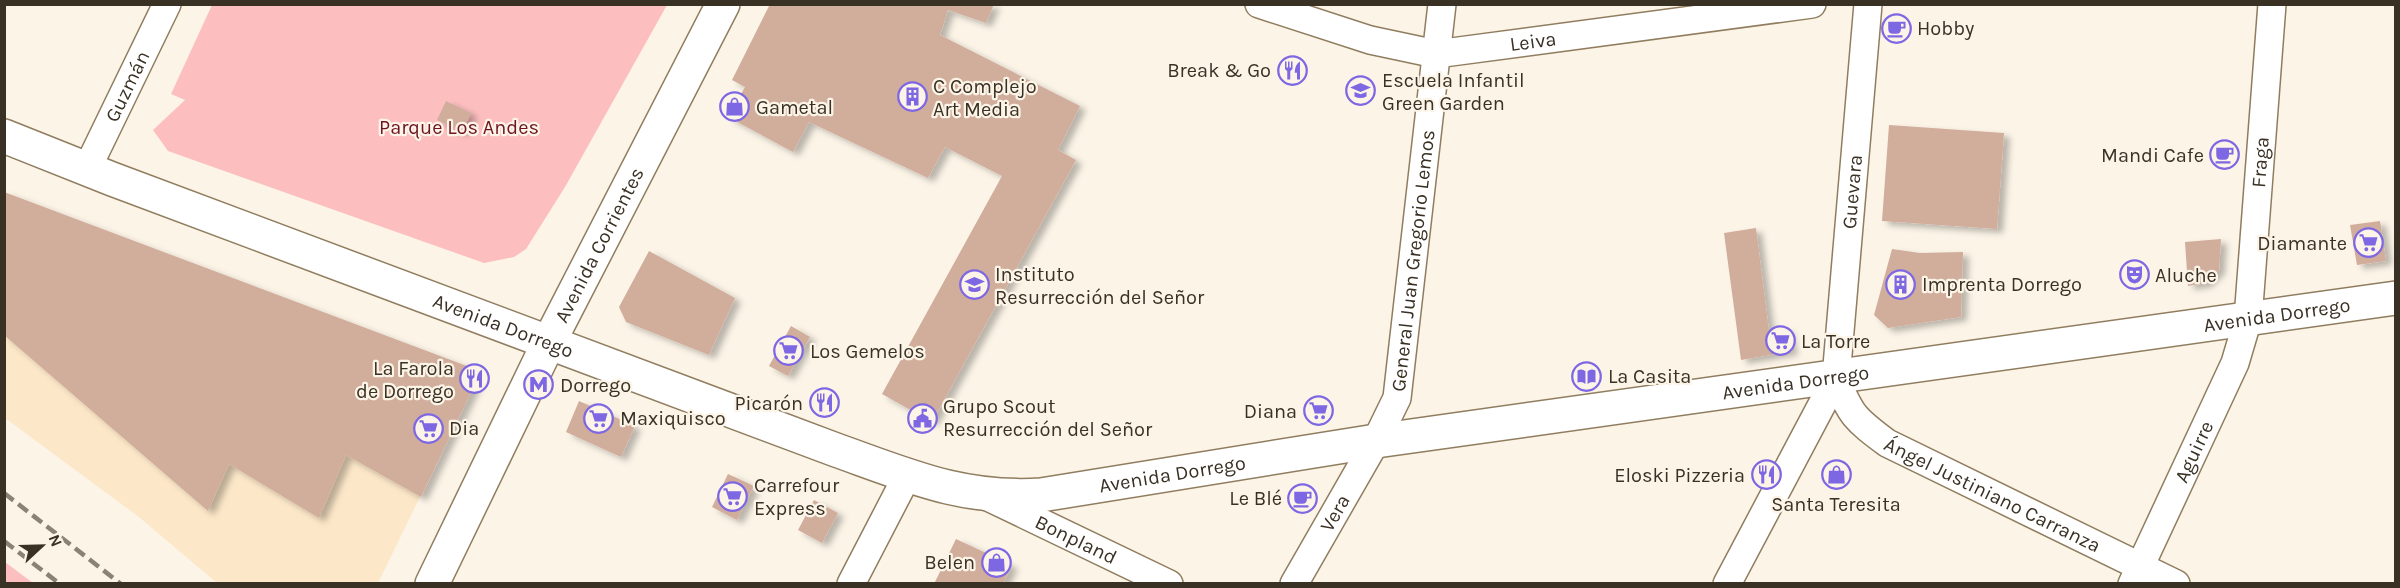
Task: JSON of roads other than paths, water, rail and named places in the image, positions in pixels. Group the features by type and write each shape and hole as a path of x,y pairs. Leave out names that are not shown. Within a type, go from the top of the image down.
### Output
{"main road":[{"name":"Avenida Corrientes","path":"432,584 549,342 723,4"},
{"name":"Avenida Dorrego","path":"4,136 664,387 907,476 959,491 1014,497 1041,495 1376,441 2396,298"}],"street":[{"name":"Guzmán","path":"87,169 167,4"},
{"name":"Leiva","path":"1259,4 1370,40 1436,54 1812,4"},
{"name":"General Juan Gregorio Lemos","path":"1376,441 1396,398 1442,4"},
{"name":"Guevara","path":"1836,378 1868,4"},
{"name":"Fraga","path":"2248,319 2272,4"},
{"name":"Aguirre","path":"2136,575 2235,363 2248,319"},
{"name":"Ángel Justiniano Carranza","path":"1836,378 1846,405 1861,424 1887,443 2136,575 2176,584"},
{"path":"1727,584 1836,378"},
{"name":"Vera","path":"1294,584 1376,441"},
{"path":"851,584 907,476"},
{"name":"Bonpland","path":"985,495 1169,584"}],"railway":[{"path":"4,493 121,584"},
{"path":"4,541 60,584"}],"place":[{"name":"Hobby","path":"1896,28"},
{"name":"Break & Go","path":"1292,70"},
{"name":"Escuela Infantil Green Garden","path":"1361,91"},
{"name":"C Complejo Art Media","path":"912,97"},
{"name":"Gametal","path":"735,107"},
{"name":"Mandi Cafe","path":"2225,155"},
{"name":"Diamante","path":"2368,243"},
{"name":"Aluche","path":"2134,275"},
{"name":"Imprenta Dorrego","path":"1901,284"},
{"name":"Instituto Resurrección del Señor","path":"974,285"},
{"name":"La Torre","path":"1780,341"},
{"name":"Los Gemelos","path":"789,351"},
{"name":"La Casita","path":"1587,376"},
{"name":"La Farola de Dorrego","path":"475,379"},
{"name":"Dorrego","path":"539,385"},
{"name":"Picarón","path":"824,403"},
{"name":"Diana","path":"1318,411"},
{"name":"Maxiquisco","path":"599,418"},
{"name":"Grupo Scout Resurrección del Señor","path":"922,418"},
{"name":"Dia","path":"428,428"},
{"name":"Santa Teresita","path":"1836,474"},
{"name":"Eloski Pizzeria","path":"1766,475"},
{"name":"Carrefour Express","path":"733,497"},
{"name":"Le Blé","path":"1303,498"},
{"name":"Belen","path":"996,562"}],"park label":[{"name":"Parque Los Andes","path":"459,127"}]}
